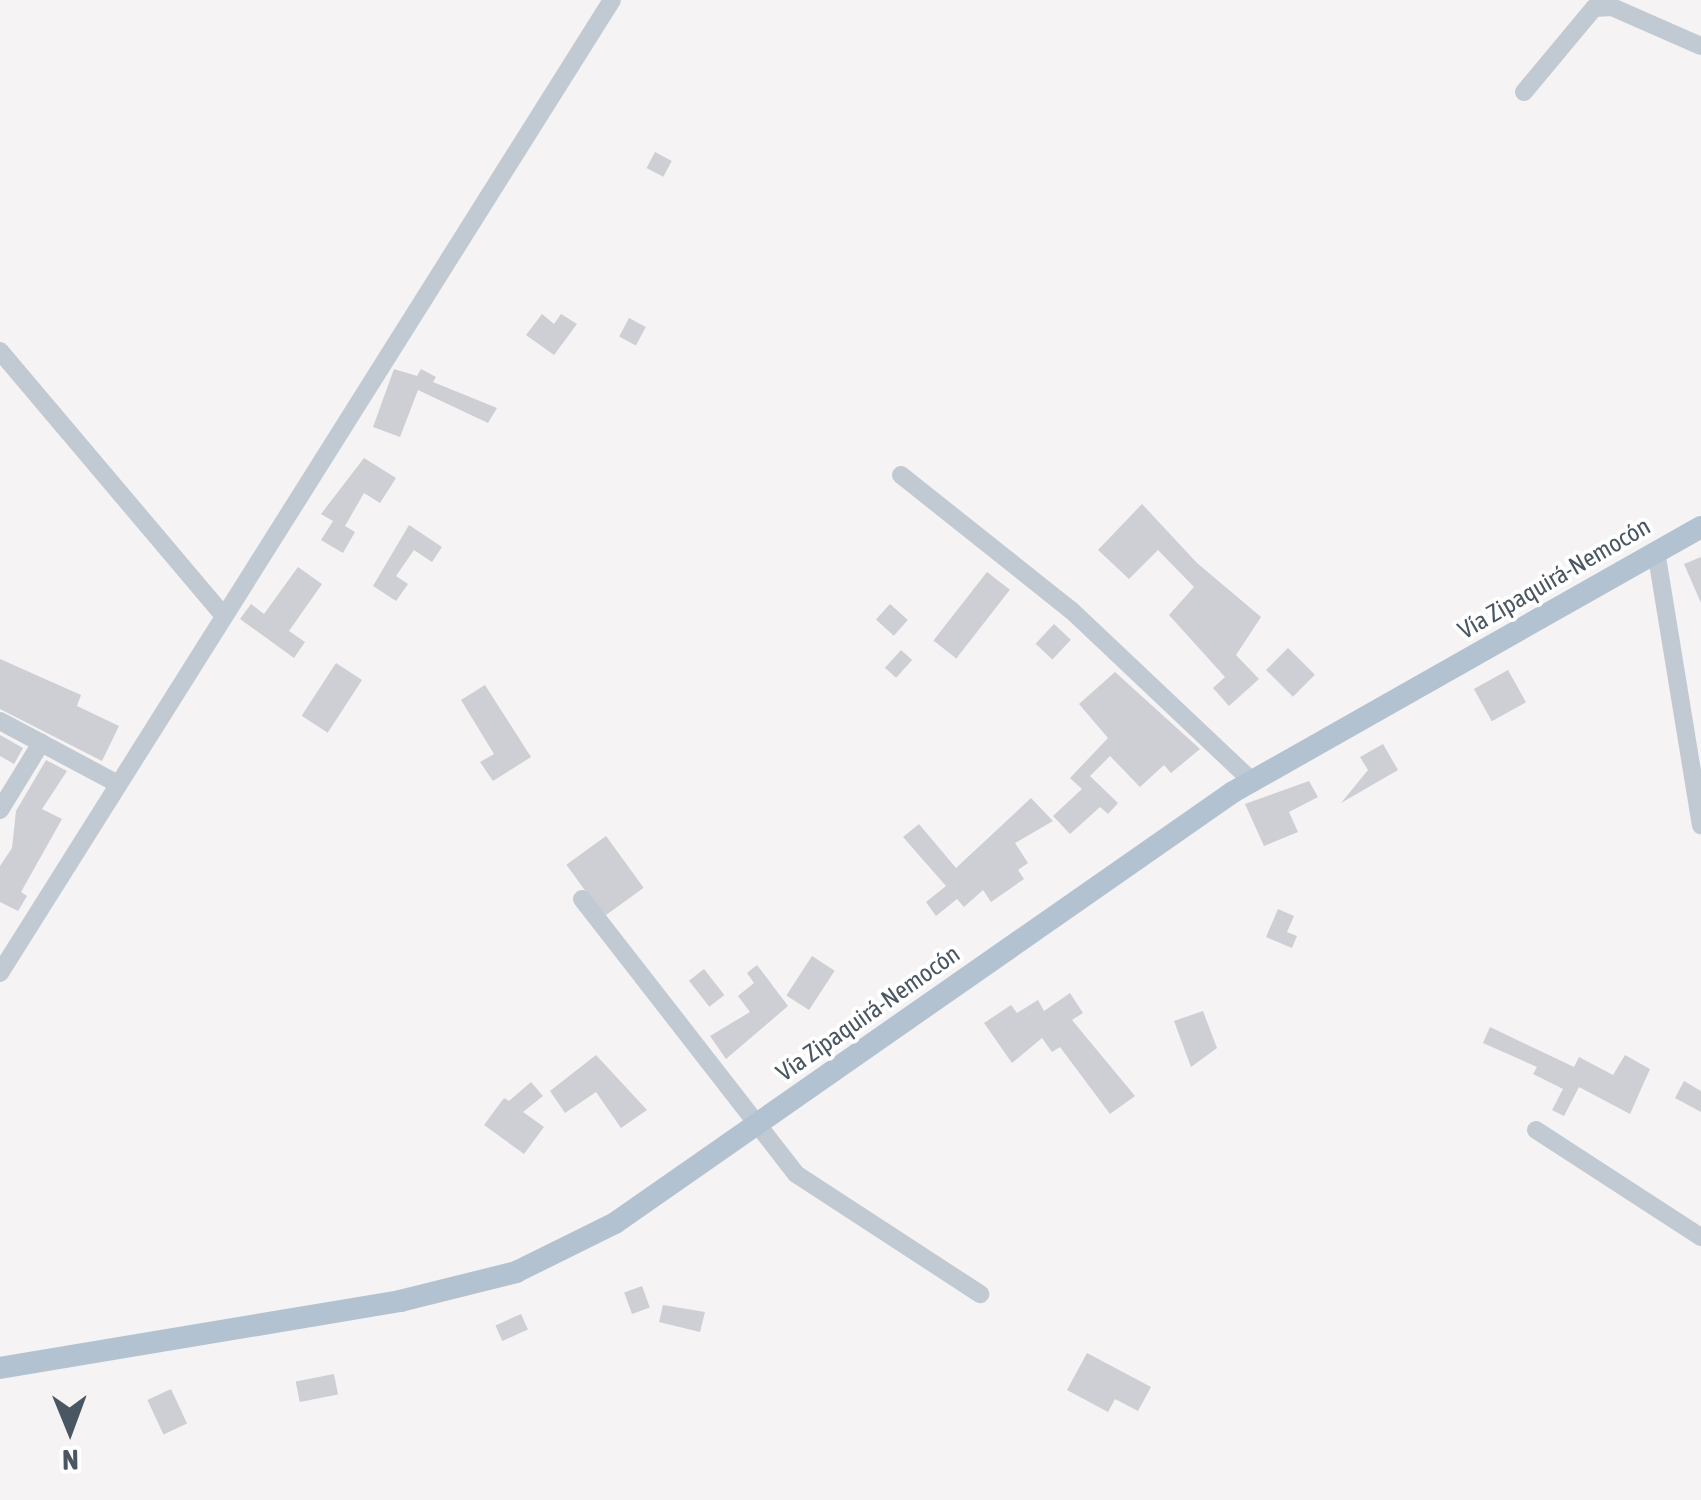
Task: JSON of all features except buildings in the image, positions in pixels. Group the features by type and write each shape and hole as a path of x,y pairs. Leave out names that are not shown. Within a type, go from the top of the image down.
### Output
{"main road":[{"name":"Vía Zipaquirá-Nemocón","path":"0,1368 400,1302 516,1272 615,1223 1252,782 1701,527"}],"street":[{"path":"0,973 612,0"},
{"path":"1524,92 1594,8 1612,7 1701,46"},
{"path":"0,351 223,616"},
{"path":"901,475 1071,610 1252,782"},
{"path":"1656,551 1701,825"},
{"path":"0,722 118,784"},
{"path":"0,810 41,743"},
{"path":"582,898 754,1126 796,1174 980,1294"},
{"path":"1536,1130 1701,1237"}]}
